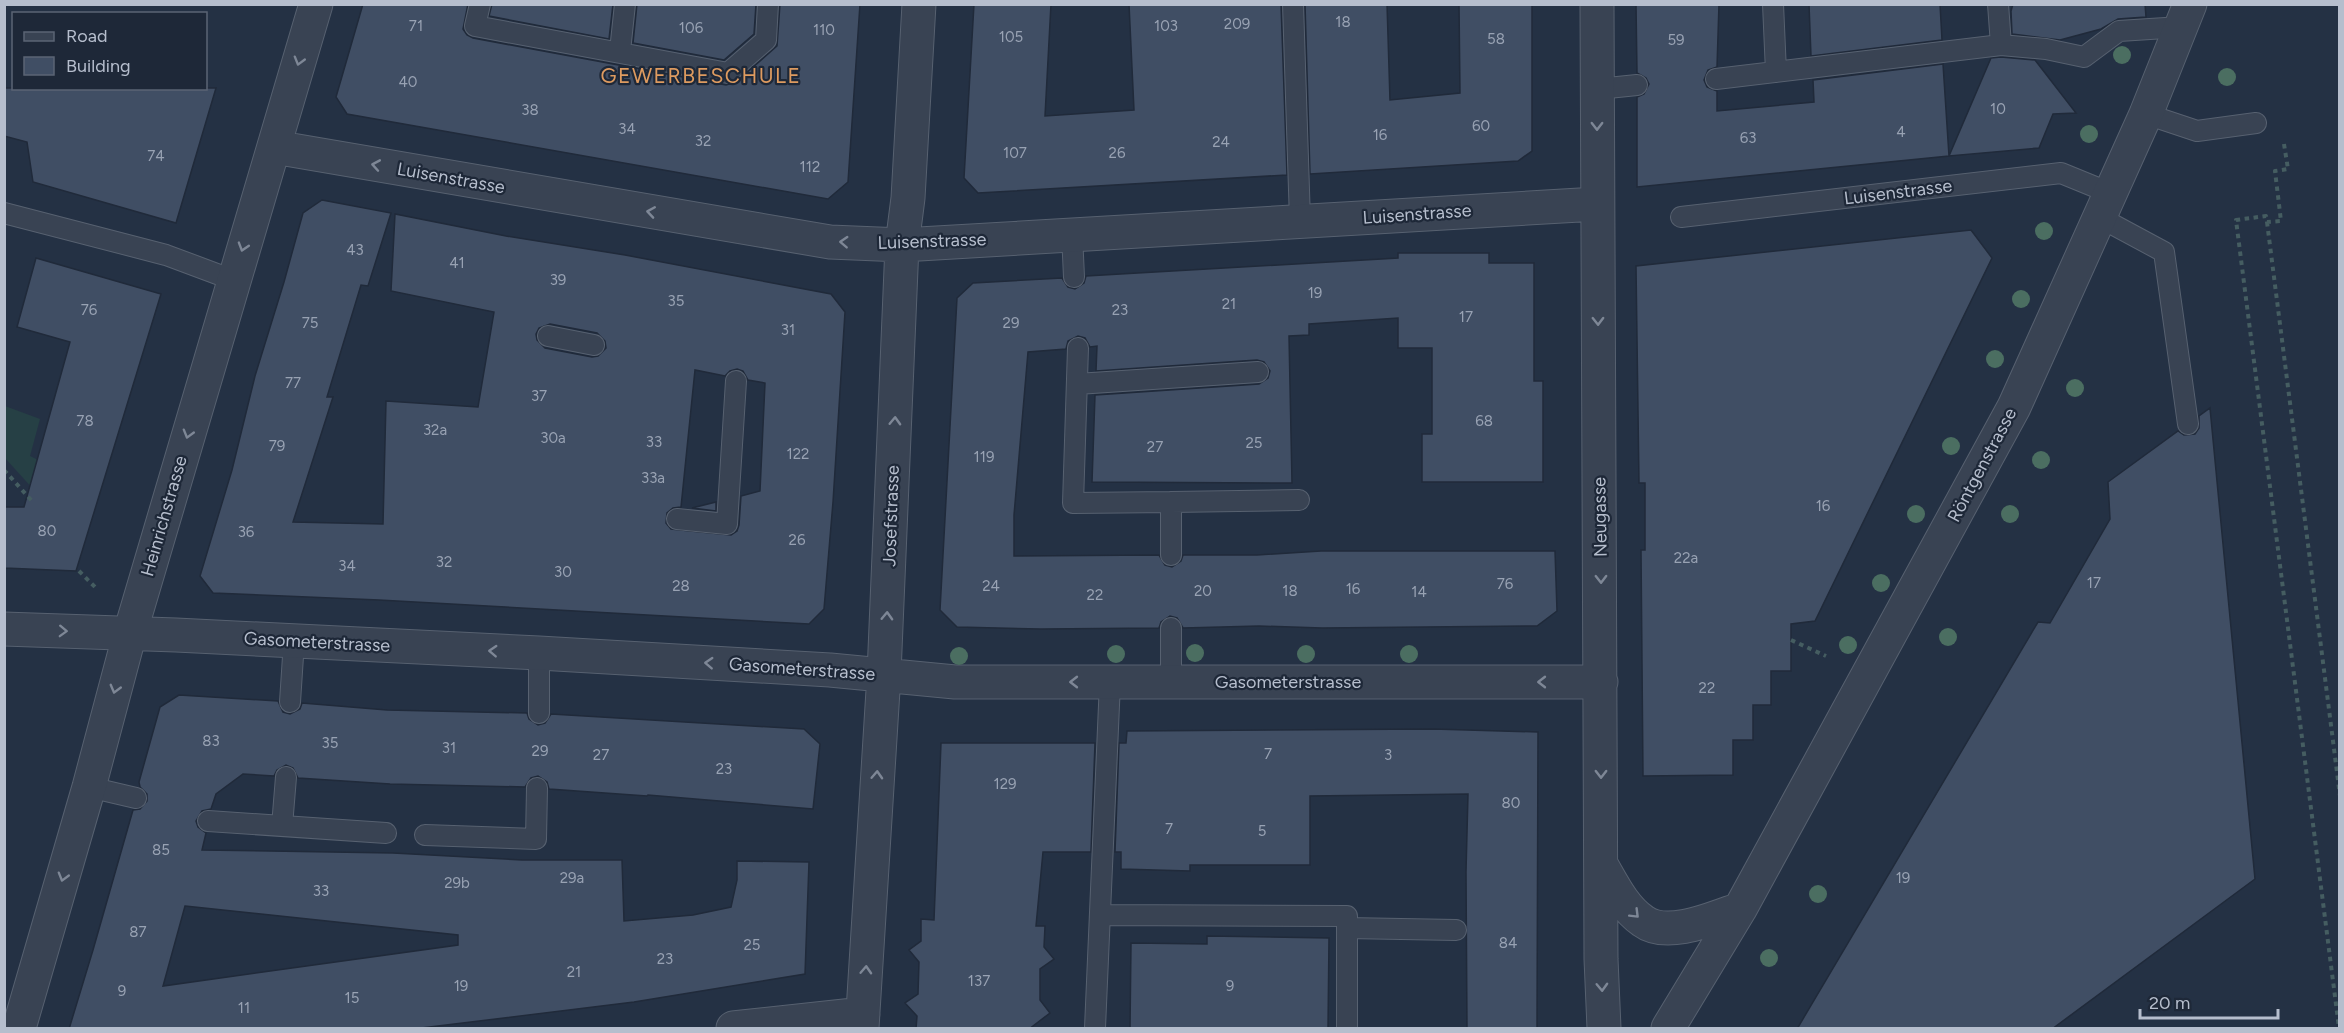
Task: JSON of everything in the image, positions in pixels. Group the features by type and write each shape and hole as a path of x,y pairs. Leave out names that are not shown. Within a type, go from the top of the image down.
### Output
{"street":[{"name":"Heinrichstrasse","path":"19,1029 89,787 130,633 316,4"},
{"name":"Josefstrasse","path":"863,1021 884,674 902,245 908,198 919,4"},
{"name":"Neugasse","path":"1597,4 1601,959 1604,1029"},
{"name":"Röntgenstrasse","path":"1668,1029 1740,909 2014,407 2146,114 2186,16"},
{"name":"Luisenstrasse","path":"274,147 830,242 902,245 1597,204"},
{"name":"Gasometerstrasse","path":"4,629 539,653 884,674 955,682 1601,682"},
{"path":"1602,866 1623,901 1644,922 1670,930 1702,923 1740,909"},
{"path":"733,1029 863,1021"}],"lane":[{"path":"480,4 475,26 620,51 728,73 766,40 768,4"},
{"path":"620,51 625,4"},
{"path":"1293,4 1300,221"},
{"path":"1773,4 1776,72"},
{"path":"1998,4 2001,45"},
{"path":"1716,79 2001,45 2084,57 2119,31 2186,16"},
{"path":"1598,89 1637,85"},
{"path":"2146,114 2197,131 2256,123"},
{"name":"Luisenstrasse","path":"1681,217 2061,173 2164,252 2188,424"},
{"path":"4,213 166,255 233,280"},
{"path":"1072,234 1074,277"},
{"path":"548,336 594,345"},
{"path":"1078,348 1073,503 1299,500"},
{"path":"1077,384 1258,372"},
{"path":"677,519 727,524 736,381"},
{"path":"1171,502 1171,555"},
{"path":"1171,628 1171,682"},
{"path":"290,702 294,641"},
{"path":"539,653 539,713"},
{"path":"1095,1029 1110,682"},
{"path":"282,826 286,777"},
{"path":"89,787 136,798"},
{"path":"425,835 536,839 537,788"},
{"path":"208,821 386,833"},
{"path":"1101,915 1347,915 1347,1029"},
{"path":"1347,928 1456,930"}],"path":[{"path":"2267,222 2282,221 2275,171 2288,169 2284,140"},
{"path":"2339,1029 2236,220 2266,216 2340,796"},
{"path":"4,470 32,501"},
{"path":"79,571 100,592"},
{"path":"1791,640 1826,656"}],"green space":[{"path":"5,406 40,419 30,456 40,461 34,490 5,458"}],"building":[{"path":"363,4 468,4 463,29 473,38 726,85 736,82 777,46 780,4 860,4 848,182 828,199 347,114 336,97"},
{"path":"492,4 613,4 609,39 489,16"},
{"path":"637,4 756,4 754,34 724,60 633,43"},
{"path":"974,4 1051,4 1045,116 1134,110 1129,4 1281,4 1287,175 978,193 964,178"},
{"path":"1305,4 1387,4 1390,100 1460,93 1459,4 1532,4 1532,151 1518,161 1310,174"},
{"path":"1636,4 1719,4 1717,67 1708,70 1704,80 1707,87 1717,91 1717,111 1814,102 1813,80 1943,64 1949,156 1637,187 1637,97 1644,94 1649,84 1646,78 1637,73"},
{"path":"1809,4 1940,4 1942,40 1811,56"},
{"path":"2013,4 2145,4 2146,17 2118,19 2101,29 2060,40 2012,34"},
{"path":"1991,58 2035,60 2076,113 2053,114 2039,148 1949,156"},
{"path":"4,88 12,88 12,90 207,90 207,88 216,88 176,223 33,182 27,142 4,136"},
{"path":"322,200 391,213 368,286 361,285 327,397 333,397 293,522 383,524 386,401 478,407 494,312 391,291 395,214 831,294 845,312 824,609 809,624 213,593 200,576 232,470 255,376 303,213","holes":["550,324 597,333 605,341 606,348 598,356 592,357 545,348 537,340 536,334 539,328","737,369 743,371 748,380 765,383 760,491 741,496 739,525 737,531 731,535 671,529 666,523 667,513 673,508 681,507 695,370 725,376"]},
{"path":"1971,230 1992,258 1815,621 1791,624 1791,671 1771,671 1771,705 1753,705 1753,740 1733,740 1733,775 1643,776 1641,550 1645,550 1645,483 1639,483 1636,266"},
{"path":"1398,253 1489,253 1489,263 1534,263 1534,381 1543,381 1543,482 1422,482 1422,434 1432,434 1432,348 1398,348 1398,318 1309,324 1309,335 1289,336 1292,483 1092,482 1095,395 1259,384 1268,378 1270,371 1264,362 1257,360 1096,371 1097,346 1090,347 1085,338 1078,336 1068,341 1066,349 1028,352 1014,515 1014,556 1159,555 1165,565 1172,567 1181,561 1183,555 1257,555 1321,551 1555,551 1557,611 1537,626 1183,628 1177,618 1170,616 1161,622 1159,628 1041,629 957,627 940,610 957,298 973,283 1062,278 1068,287 1075,289 1084,283 1086,276 1398,258"},
{"path":"36,258 161,294 76,571 4,568 4,507 24,507 70,342 17,327"},
{"path":"2210,408 2255,879 2052,1029 1797,1029 2038,622 2050,623 2110,519 2108,482 2178,431 2184,435 2195,434 2199,428 2199,416"},
{"path":"716,502 716,511 692,508"},
{"path":"179,695 278,701 283,712 290,714 300,709 302,703 387,710 527,713 529,719 538,725 545,723 551,714 804,729 820,744 813,809 549,789 547,782 538,776 531,778 525,787 390,784 298,778 293,768 286,765 277,770 274,776 243,774 216,794 211,809 202,811 196,821 198,827 206,833 202,850 393,853 522,860 622,860 624,921 693,915 731,907 737,880 737,861 809,862 805,974 634,1002 413,1029 69,1029 133,810 140,809 147,801 147,794 140,787 139,782 160,707","holes":["185,906 458,935 458,945 163,986"]},
{"path":"1433,729 1538,732 1537,1029 1467,1029 1468,794 1310,796 1310,865 1190,865 1190,871 1121,869 1121,852 1115,852 1119,743 1126,743 1127,731"},
{"path":"941,743 1095,743 1091,852 1043,852 1036,926 1045,926 1044,947 1054,959 1040,969 1040,1000 1050,1013 1029,1029 916,1029 917,1016 905,1003 918,994 919,962 909,950 921,941 921,919 934,920"},
{"path":"1207,936 1329,938 1328,1029 1130,1029 1131,943 1207,944"}],"district":[{"name":"GEWERBESCHULE","path":"701,76"}]}
